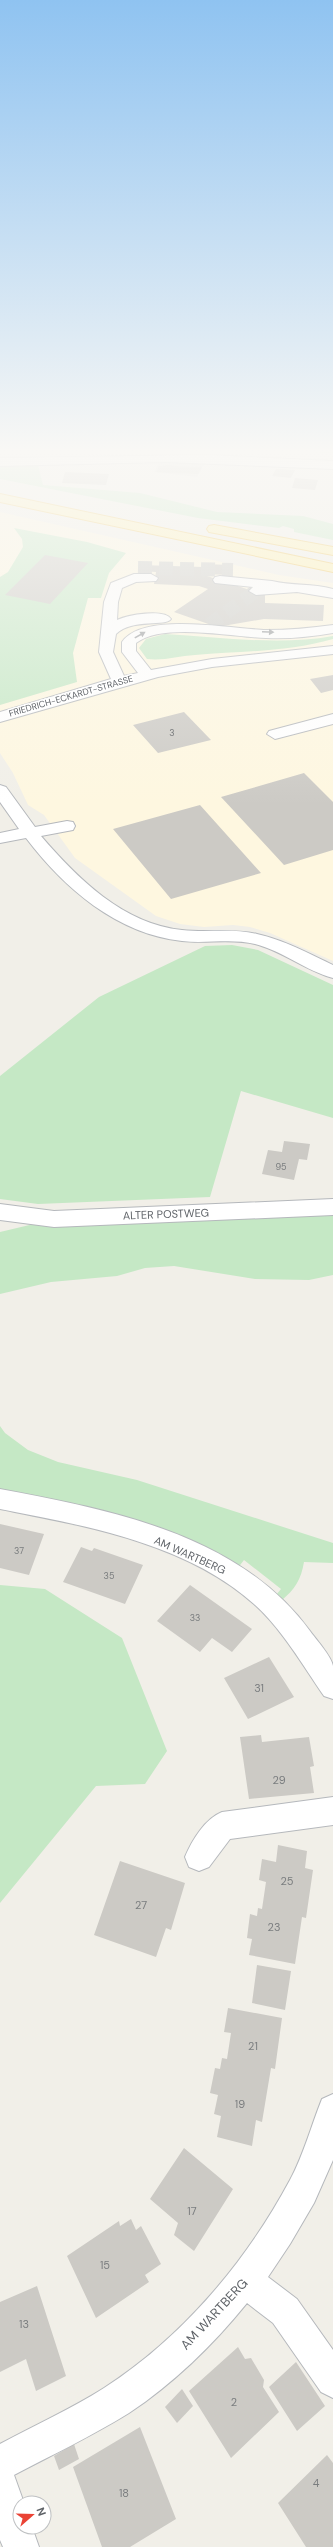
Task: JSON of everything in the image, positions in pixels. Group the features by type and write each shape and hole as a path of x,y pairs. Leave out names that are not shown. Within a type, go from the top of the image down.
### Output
{"street":[{"path":"119,681 106,651 109,635 111,602 120,576 138,568"},
{"path":"233,570 291,587"},
{"path":"116,586 134,578 151,578"},
{"path":"220,580 312,589 333,594"},
{"path":"256,591 260,589 291,587"},
{"path":"109,635 116,626 124,621 138,618 161,618 209,625"},
{"path":"148,675 129,652 129,642 139,634 151,630 281,633 321,632 333,629"},
{"name":"FRIEDRICH-ECKARDT-STRASSE","path":"0,717 119,681 148,675 212,663 301,656 333,650"},
{"path":"275,734 333,719"},
{"path":"0,790 29,834 55,865 87,892 136,924 172,935 246,937 270,943 333,972"},
{"path":"0,838 67,826"},
{"name":"ALTER POSTWEG","path":"0,1212 54,1219 333,1207"},
{"path":"0,1226 33,1216"},
{"name":"AM WARTBERG","path":"0,1499 110,1523 172,1544 220,1567 252,1587 278,1612 297,1634 333,1687"},
{"path":"199,1857 222,1826 333,1811"},
{"name":"AM WARTBERG","path":"0,2462 118,2399 186,2346 246,2281 305,2189 333,2110"},
{"path":"246,2281 285,2311 333,2380"},
{"path":"0,2486 21,2547"}],"shaded area":[{"path":"0,567 243,567 279,575 333,583 333,961 270,933 250,927 233,925 204,927 180,924 156,916 75,858 44,815 28,805 13,773 0,753"}],"green space":[{"path":"11,567 114,567 109,573 101,598 88,598 73,653 77,682 0,705 0,577 8,572"},
{"path":"165,634 271,641 313,639 333,636 333,639 282,649 147,659 139,648 146,639"},
{"path":"232,945 258,950 333,985 333,1118 241,1091 210,1197 38,1204 0,1199 0,1076 99,997 205,946"},
{"path":"333,1213 333,1275 309,1280 255,1279 174,1266 145,1268 117,1276 51,1282 0,1294 0,1232 38,1223"},
{"path":"0,1426 5,1433 28,1450 58,1462 137,1480 333,1543 333,1563 304,1562 297,1584 281,1601 276,1595 281,1589 244,1560 237,1569 0,1490"},
{"path":"0,1585 45,1589 122,1638 167,1751 145,1784 96,1786 0,1903"}],"building":[{"path":"33,567 84,567 50,604 5,595"},
{"path":"141,567 231,567 230,575 201,574 265,595 265,603 324,605 323,621 264,619 217,627 174,612 208,589 199,586 154,584 156,572 140,571"},
{"path":"333,675 333,690 321,693 310,679"},
{"path":"184,712 211,740 158,753 133,725"},
{"path":"304,773 333,802 333,850 284,865 221,797"},
{"path":"200,805 261,873 171,899 113,829"},
{"path":"284,1141 310,1144 307,1160 299,1159 294,1180 262,1174 268,1150 282,1152"},
{"path":"0,1524 44,1534 29,1575 0,1568"},
{"path":"81,1547 92,1551 94,1548 143,1565 125,1604 63,1582"},
{"path":"190,1585 252,1629 232,1652 212,1638 200,1652 157,1621"},
{"path":"269,1657 294,1697 248,1719 224,1678"},
{"path":"261,1735 262,1742 309,1737 314,1766 310,1767 314,1793 249,1799 240,1737"},
{"path":"278,1845 307,1851 305,1868 313,1870 306,1918 302,1917 295,1964 249,1955 252,1939 247,1938 250,1914 257,1916 258,1908 262,1909 266,1882 259,1880 262,1859 276,1862"},
{"path":"120,1861 185,1883 171,1930 166,1928 156,1957 94,1935"},
{"path":"257,1965 291,1971 285,2010 252,2003"},
{"path":"228,2008 282,2018 275,2069 271,2068 262,2122 256,2120 252,2146 217,2137 221,2116 214,2114 218,2095 210,2093 215,2068 220,2069 222,2058 227,2059 231,2033 224,2032"},
{"path":"184,2148 233,2189 194,2251 174,2235 178,2223 150,2199"},
{"path":"131,2219 136,2230 141,2226 161,2264 145,2275 149,2282 96,2318 67,2256 119,2221 120,2226"},
{"path":"37,2286 66,2376 36,2391 26,2359 0,2372 0,2302"},
{"path":"238,2347 245,2359 251,2358 264,2380 263,2387 279,2412 231,2458 189,2391"},
{"path":"296,2362 325,2406 297,2431 269,2387"},
{"path":"182,2389 193,2406 177,2423 165,2407"},
{"path":"140,2427 176,2519 130,2547 102,2547 73,2467"},
{"path":"74,2444 79,2459 59,2470 54,2456"},
{"path":"327,2455 333,2463 333,2547 306,2547 278,2503"}],"tunnel":[{"path":"138,568 233,570"},
{"path":"209,625 256,591"}]}
